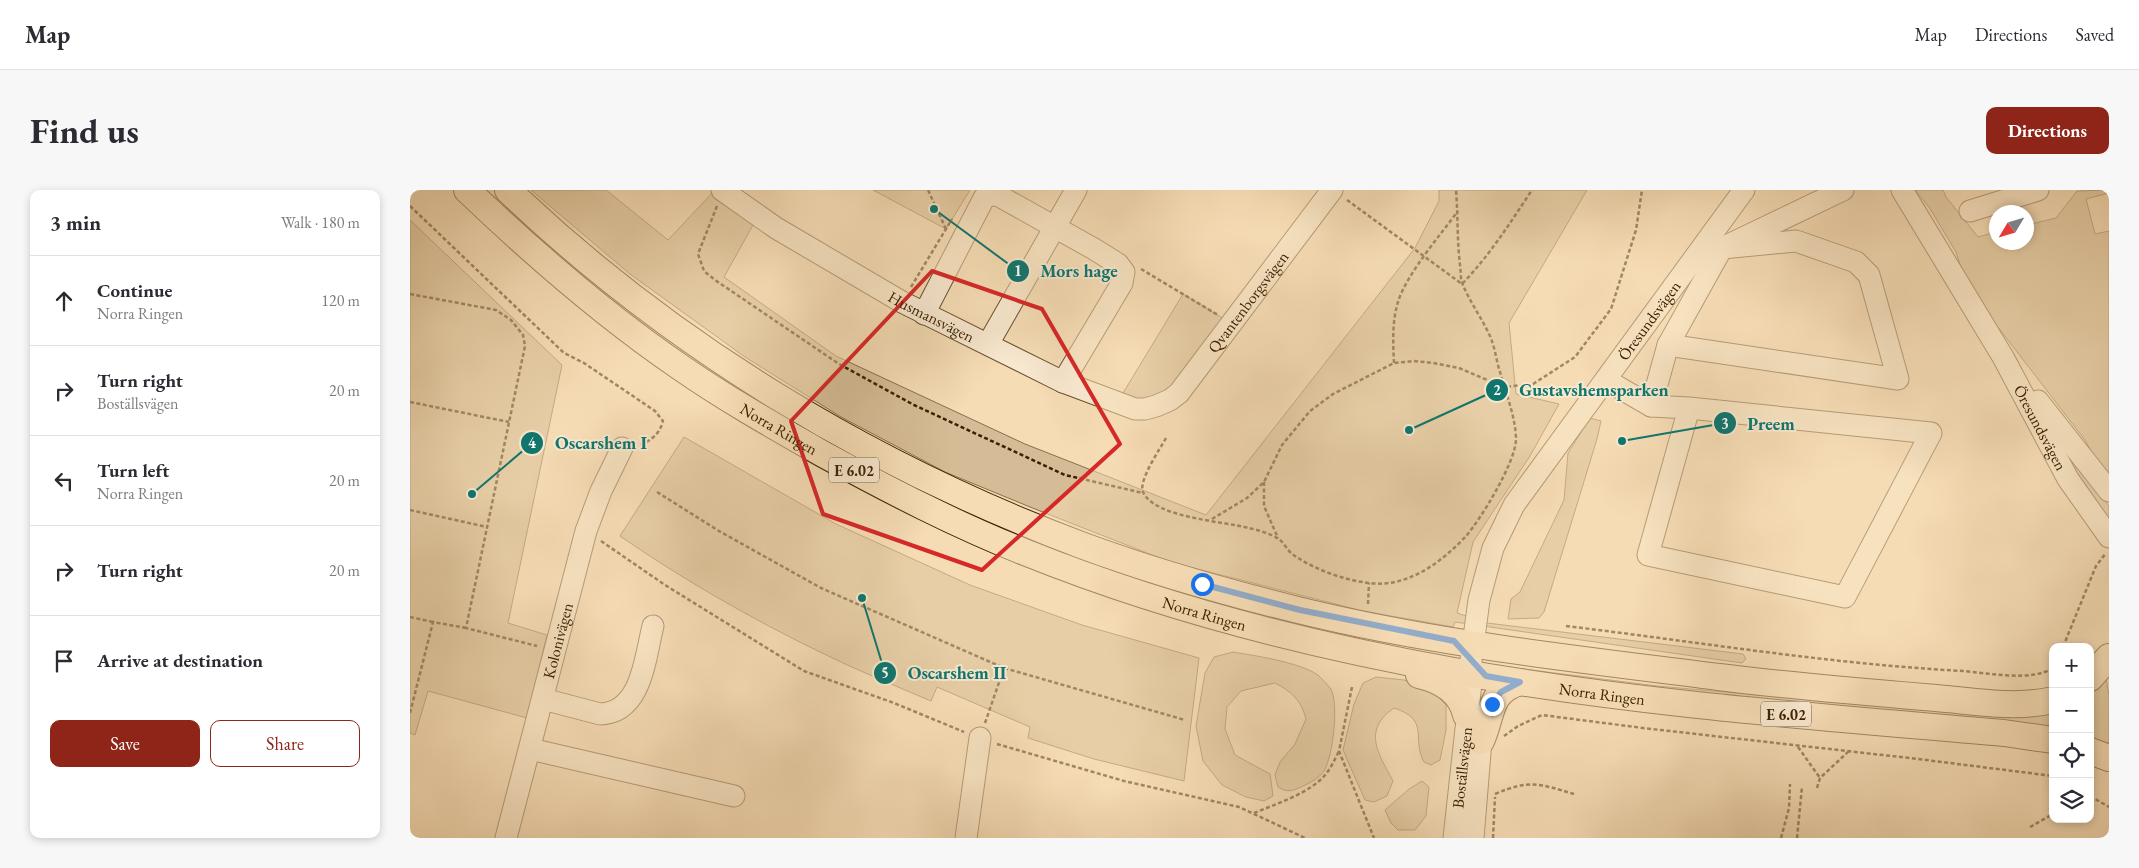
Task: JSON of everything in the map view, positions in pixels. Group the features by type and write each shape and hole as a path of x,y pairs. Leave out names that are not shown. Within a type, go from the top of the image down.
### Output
{"main road":[{"name":"Norra Ringen","path":"468,190 511,232 596,304 679,366 757,418 868,478 954,521 1028,553 1076,571 1195,611 1352,650 1476,660 1515,650 1821,689 2002,703 2032,704 2049,701"},
{"name":"Norra Ringen","path":"508,190 613,282 698,344 775,395 852,440 950,489 1083,546 1202,584 1476,660 1520,682 1649,699 2004,733 2049,739"},
{"path":"1352,650 1370,664 1440,681 1457,696 1465,708 1466,715"},
{"path":"2094,674 2109,657"},
{"path":"1491,740 1494,700 1506,688 1520,682"},
{"path":"2094,752 2109,758"}],"street":[{"name":"Husmansvägen","path":"723,190 776,228 924,314 1063,382 1135,409 1156,406"},
{"path":"988,344 1076,190"},
{"name":"Öresundsvägen","path":"1476,660 1485,582 1493,548 1514,504 1744,190"},
{"path":"1651,406 1668,345 1722,248 1844,190"},
{"path":"1902,190 2003,357"},
{"path":"1970,211 2038,190"},
{"name":"Qvantenborgsvägen","path":"1156,406 1170,400 1184,386 1336,193"},
{"path":"924,314 984,198 994,194 1001,197 1102,254 1118,264 1124,272 1122,283 1063,382"},
{"path":"1668,345 1898,379 1868,275 1856,262 1796,241 1722,248"},
{"name":"Öresundsvägen","path":"2003,357 2109,491"},
{"name":"Öresundsvägen","path":"2003,357 2068,479 2109,538"},
{"path":"1606,380 1651,406 1690,408 1931,433 1845,597 1648,555 1690,408"},
{"name":"Kolonivägen","path":"506,838 586,531 601,492 622,448"},
{"path":"543,699 600,714 610,714 619,709 627,703 639,682 653,626"},
{"name":"Boställsvägen","path":"1454,838 1466,715 1476,660"},
{"name":"Boställsvägen","path":"1473,838 1491,740 1479,730 1476,660"},
{"path":"966,838 980,738"},
{"path":"530,749 734,796"}],"path":[{"path":"723,190 698,254 704,271 714,280 839,364 914,405 1065,475 1143,493 1160,508 1184,516 1252,528 1278,539"},
{"path":"928,190 946,229"},
{"path":"1264,482 1264,506 1278,539 1293,556 1326,572 1370,583 1392,583 1408,580 1436,563 1457,545 1476,523 1509,464 1516,440 1512,409 1490,336 1462,284 1458,246 1456,190"},
{"path":"1462,284 1482,264 1499,242 1532,190"},
{"path":"1211,520 1247,498 1264,482 1282,445 1310,411 1333,394 1394,363 1433,362 1459,368 1504,387 1533,384 1574,357 1611,309 1636,230 1642,190"},
{"path":"1336,193 1462,284"},
{"path":"410,206 564,353 584,363 655,411 663,421 661,430 653,438 642,444 622,448"},
{"path":"1394,363 1392,340 1398,301 1405,285 1458,211"},
{"path":"902,302 955,213"},
{"path":"410,294 496,310 511,320 523,335 525,346 466,628"},
{"path":"410,402 509,422"},
{"path":"1143,493 1142,482 1166,438"},
{"path":"657,492 719,531 821,588 1004,668 1185,720"},
{"path":"410,510 487,527"},
{"path":"586,531 665,585 804,672 894,703 980,738 1115,779 1239,807 1305,838"},
{"path":"2065,643 2096,566 2109,549"},
{"path":"1368,604 1370,583"},
{"path":"410,617 466,628 556,651"},
{"path":"410,713 432,622"},
{"path":"1566,626 1764,653 1925,669 2025,675 2044,673 2049,670"},
{"path":"980,738 1004,668"},
{"path":"1254,813 1287,799 1320,781 1327,774 1339,751 1352,687"},
{"path":"1491,740 1542,715 2049,776"},
{"path":"1798,747 1820,778"},
{"path":"1339,751 1374,838"},
{"path":"1817,788 1820,778 1848,751"},
{"path":"1495,794 1513,786 1538,783 1574,794"},
{"path":"1781,838 1789,808 1790,784"},
{"path":"1493,838 1496,786"},
{"path":"1797,838 1802,787"},
{"path":"2094,798 2109,807"},
{"path":"2030,826 2049,816"}],"highlighted area":[{"path":"932,271 1042,309 1120,444 982,570 823,514 791,421"}],"shaded area":[{"path":"531,190 606,190 668,240 715,190 758,216 724,277 836,356 1025,444 1206,515 1415,248 1439,201 1439,190 1587,190 1509,323 1516,394 1559,404 1530,456 1473,542 1457,613 1487,623 1743,654 1746,659 1742,663 1455,622 1453,627 1363,611 1170,562 945,472 841,417 745,357 630,274"},
{"path":"873,190 970,190 946,229"},
{"path":"1915,190 1943,190 1946,197 1978,237 1989,234 1989,250 2034,250 2034,223 2056,218 2077,191 2109,190 2109,193 2086,199 2095,234 2109,231 2109,474 1994,322 1963,274 1956,252 1929,207"},
{"path":"410,220 562,365 508,623 547,635 527,718 428,691 415,735 410,733"},
{"path":"1183,294 1232,324 1179,393 1117,403"},
{"path":"1590,418 1601,421 1597,439 1544,612 1539,618 1508,619 1511,599 1520,592 1564,500 1568,453"},
{"path":"2046,428 2109,506 2109,524"},
{"path":"684,437 836,524 970,585 1082,625 1199,658 1184,781 1094,759 1028,738 1030,727 937,687 931,701 861,671 743,612 668,568 620,536"},
{"path":"1233,652 1277,660 1310,670 1318,675 1331,689 1335,706 1332,743 1324,771 1311,782 1291,791 1278,787 1275,775 1280,762 1295,744 1306,719 1298,702 1291,693 1275,683 1241,691 1227,707 1225,729 1235,755 1270,774 1273,796 1264,801 1246,797 1222,785 1203,761 1196,726 1205,673 1214,657"},
{"path":"1508,667 1657,686 1927,710 2049,711 2049,730 1732,700"},
{"path":"1376,677 1404,680 1429,688 1446,705 1446,730 1440,760 1431,765 1424,762 1420,754 1418,731 1412,718 1394,708 1384,716 1378,725 1376,742 1382,761 1393,781 1387,796 1374,802 1365,800 1343,750 1354,704 1363,683"},
{"path":"2106,679 2109,695 2109,747 2094,741 2094,689"},
{"path":"1422,781 1429,787 1426,816 1415,830 1398,830 1391,823 1385,810 1409,789"}],"place":[{"name":"Mors hage","path":"934,209"},
{"name":"Gustavshemsparken","path":"1409,430"},
{"name":"Preem","path":"1622,441"},
{"name":"Oscarshem I","path":"472,494"},
{"name":"Oscarshem II","path":"862,598"}],"route":[{"path":"1202,584 1300,610 1454,641 1486,676 1520,682 1506,688 1492,704"}]}
